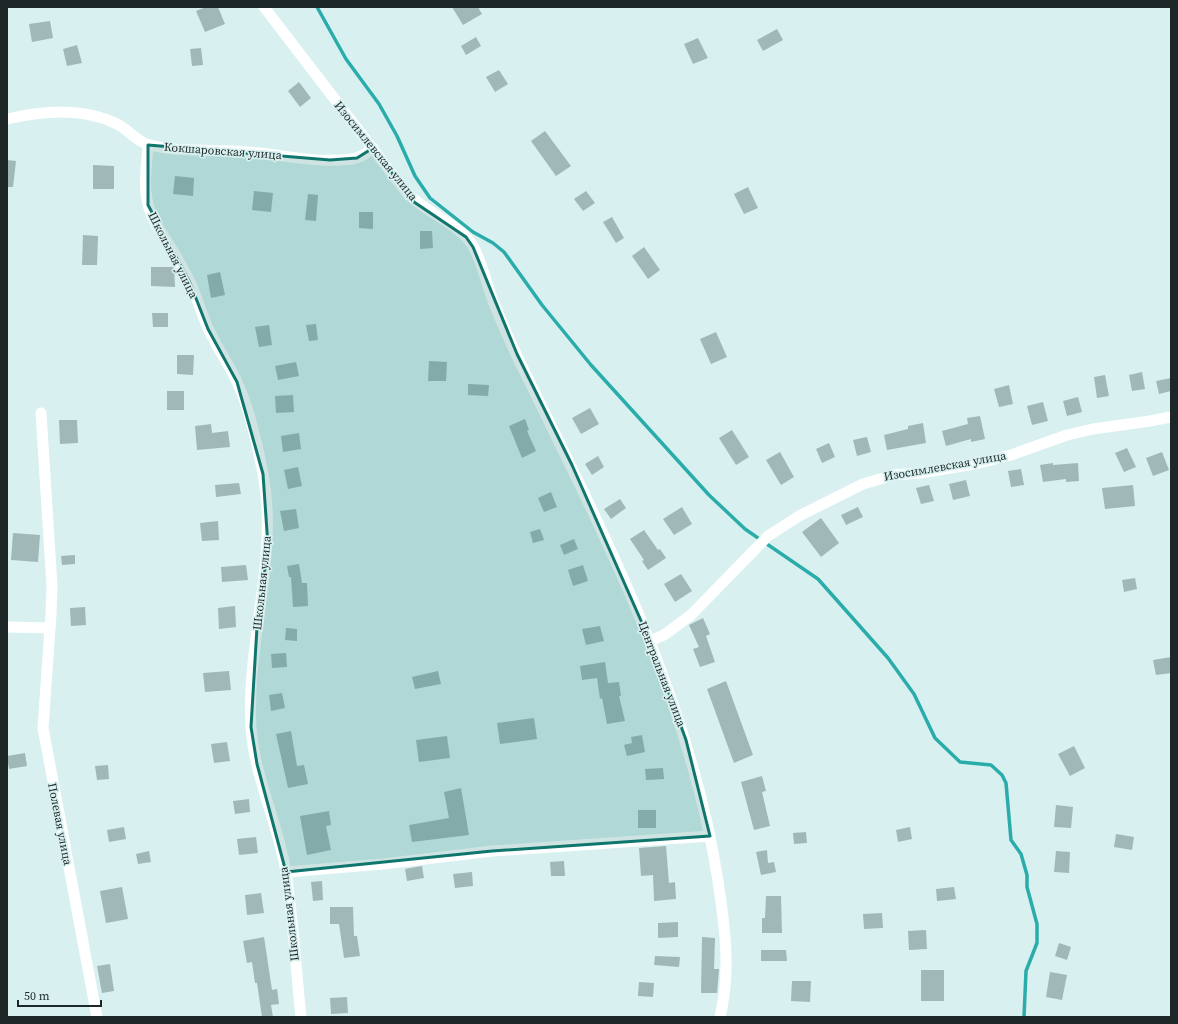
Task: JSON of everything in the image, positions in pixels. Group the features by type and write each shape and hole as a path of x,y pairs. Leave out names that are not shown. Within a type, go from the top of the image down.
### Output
{"street":[{"name":"Изосимлевская улица","path":"264,7 414,202 466,237 473,247 495,306 517,354"},
{"name":"Кокшаровская улица","path":"7,120 43,112 76,112 97,116 117,124 148,145 182,150 235,151 330,160 357,158 373,148"},
{"name":"Школьная улица","path":"148,145 146,192 148,205 153,218 173,250 190,283 208,329 238,382 263,474 268,515 268,546 257,627 251,690 251,728 257,764 286,872 301,1017"},
{"name":"Центральная улица","path":"517,354 572,465 650,641 686,740 700,788 710,836 723,917 726,958 725,991 720,1017"},
{"name":"Полевая улица","path":"42,413 52,586 52,614 49,628 43,728 97,1017"},
{"name":"Изосимлевская улица","path":"650,641 664,635 691,615 768,536 799,516 863,484 893,475 920,473 1004,457 1080,432 1171,417"},
{"path":"7,627 49,628"},
{"path":"286,872 383,864 492,851 710,836"}],"highlighted area":[{"path":"148,145 330,160 357,158 373,148 414,202 466,237 473,247 517,354 572,465 650,641 686,740 710,836 492,851 286,872 257,764 251,727 257,627 268,546 263,474 237,382 208,329 190,283 148,205"}],"building":[{"path":"206,7 218,7 225,24 205,32 196,11"},
{"path":"452,7 478,7 482,14 463,25"},
{"path":"50,21 53,38 32,42 29,24"},
{"path":"777,29 783,40 763,51 757,40"},
{"path":"476,37 481,46 466,55 461,46"},
{"path":"698,38 708,58 693,64 684,44"},
{"path":"77,45 82,63 67,66 63,49"},
{"path":"201,48 203,65 192,66 190,49"},
{"path":"499,70 508,84 495,92 486,77"},
{"path":"299,82 311,98 300,107 288,91"},
{"path":"545,131 571,166 556,176 531,141"},
{"path":"7,160 16,161 13,187 7,187"},
{"path":"93,165 114,166 114,189 93,189"},
{"path":"175,176 194,178 193,196 173,194"},
{"path":"748,187 758,208 744,214 734,194"},
{"path":"254,191 273,193 271,212 252,210"},
{"path":"586,191 595,203 583,211 574,199"},
{"path":"308,194 318,195 316,221 305,220"},
{"path":"359,212 373,212 373,229 359,228"},
{"path":"612,217 624,238 616,243 603,222"},
{"path":"420,231 432,231 433,248 420,249"},
{"path":"83,235 98,236 97,265 82,265"},
{"path":"644,247 660,270 648,279 632,256"},
{"path":"151,267 174,267 175,287 151,286"},
{"path":"220,272 225,295 211,298 207,275"},
{"path":"152,313 168,313 168,327 153,327"},
{"path":"316,324 318,340 309,341 306,325"},
{"path":"269,325 272,345 259,347 255,327"},
{"path":"716,332 727,357 711,364 700,339"},
{"path":"177,355 194,355 193,375 177,374"},
{"path":"429,361 447,362 446,381 428,381"},
{"path":"296,362 299,376 278,380 275,366"},
{"path":"1142,372 1145,389 1132,391 1129,375"},
{"path":"1105,375 1109,396 1097,398 1094,377"},
{"path":"1171,378 1171,391 1159,394 1156,381"},
{"path":"468,384 489,385 488,396 468,395"},
{"path":"1009,385 1013,404 999,407 994,389"},
{"path":"167,391 184,391 184,410 167,410"},
{"path":"293,395 294,412 276,413 275,396"},
{"path":"1078,397 1082,412 1067,416 1063,401"},
{"path":"1043,402 1048,421 1032,425 1027,406"},
{"path":"590,408 599,424 581,434 572,418"},
{"path":"980,416 985,439 971,442 971,439 946,446 942,431 968,424 967,418"},
{"path":"525,419 529,430 527,431 536,451 522,458 509,426"},
{"path":"59,420 77,420 78,443 60,444"},
{"path":"923,423 926,443 887,450 884,435 908,429 908,426"},
{"path":"211,424 212,433 228,431 230,447 197,450 195,426"},
{"path":"732,430 749,457 736,465 719,438"},
{"path":"299,433 301,449 283,452 281,436"},
{"path":"867,437 871,452 857,456 853,440"},
{"path":"829,443 835,457 822,463 816,449"},
{"path":"1127,448 1136,467 1124,472 1115,453"},
{"path":"780,452 794,477 781,485 766,460"},
{"path":"1162,452 1169,470 1153,476 1146,458"},
{"path":"598,456 604,467 592,475 585,464"},
{"path":"1053,463 1053,465 1078,463 1079,481 1066,482 1066,479 1043,482 1040,465"},
{"path":"298,467 302,486 288,489 284,470"},
{"path":"1021,469 1024,485 1011,487 1008,471"},
{"path":"966,480 970,496 953,500 949,484"},
{"path":"239,483 241,494 216,497 215,485"},
{"path":"929,485 934,501 921,504 916,488"},
{"path":"1133,485 1135,506 1105,509 1102,488"},
{"path":"551,492 557,507 544,512 538,498"},
{"path":"620,499 626,508 611,519 604,509"},
{"path":"682,507 692,524 674,535 663,519"},
{"path":"858,507 863,517 846,525 841,515"},
{"path":"296,509 299,528 284,531 280,511"},
{"path":"821,518 839,543 821,557 802,532"},
{"path":"218,521 219,540 202,541 200,523"},
{"path":"540,529 544,540 533,543 530,532"},
{"path":"644,530 658,550 660,549 666,558 648,570 642,561 644,560 630,539"},
{"path":"13,533 40,535 38,562 11,560"},
{"path":"574,539 578,549 564,555 560,545"},
{"path":"75,555 75,564 62,565 61,556"},
{"path":"299,564 302,583 307,583 308,606 293,607 291,577 289,577 287,566"},
{"path":"246,565 248,580 222,582 221,567"},
{"path":"583,565 588,581 573,586 568,570"},
{"path":"681,574 692,591 675,602 664,584"},
{"path":"1135,578 1137,589 1124,592 1122,580"},
{"path":"235,606 236,627 219,629 218,608"},
{"path":"85,607 86,625 71,626 70,608"},
{"path":"703,618 710,634 706,636 715,662 700,667 693,649 699,647 689,625"},
{"path":"600,626 604,641 586,645 582,629"},
{"path":"286,628 297,629 297,641 285,640"},
{"path":"286,653 287,667 272,668 271,654"},
{"path":"1171,657 1171,673 1156,675 1153,660"},
{"path":"605,662 608,683 619,682 621,696 619,696 625,721 607,724 602,698 600,699 597,678 582,680 580,666"},
{"path":"229,671 231,690 205,692 203,673"},
{"path":"438,671 441,684 415,689 412,677"},
{"path":"726,681 753,755 734,763 707,689"},
{"path":"282,693 285,708 271,711 269,695"},
{"path":"534,718 537,739 500,744 497,723"},
{"path":"291,731 297,766 304,765 308,784 288,788 276,734"},
{"path":"642,735 645,752 627,756 624,745 632,743 631,737"},
{"path":"447,736 450,758 419,762 416,740"},
{"path":"227,742 230,761 214,763 211,744"},
{"path":"1074,746 1085,768 1070,776 1058,754"},
{"path":"25,753 27,766 9,769 7,756"},
{"path":"108,765 109,779 97,780 95,766"},
{"path":"663,768 664,779 646,780 645,769"},
{"path":"762,776 766,791 762,792 770,826 754,830 741,782"},
{"path":"461,788 469,835 412,842 409,825 449,818 444,792"},
{"path":"249,799 250,812 235,814 233,801"},
{"path":"1056,805 1073,807 1071,828 1054,827"},
{"path":"638,810 656,810 656,828 638,828"},
{"path":"329,811 331,825 326,826 331,850 307,855 300,816"},
{"path":"124,827 126,839 109,842 107,830"},
{"path":"910,827 912,839 898,842 896,830"},
{"path":"806,832 807,843 794,844 793,833"},
{"path":"1116,834 1134,837 1132,850 1114,847"},
{"path":"256,837 258,853 239,855 237,839"},
{"path":"666,846 669,883 675,882 676,899 654,901 653,875 641,876 639,848"},
{"path":"767,850 768,863 774,862 776,872 761,875 756,852"},
{"path":"149,851 151,862 138,864 136,854"},
{"path":"1056,851 1070,852 1069,873 1054,872"},
{"path":"564,861 565,876 551,876 550,862"},
{"path":"422,866 424,878 407,881 405,869"},
{"path":"472,872 473,886 455,888 453,874"},
{"path":"322,881 323,900 313,901 311,882"},
{"path":"122,887 128,919 106,923 100,891"},
{"path":"954,887 956,899 937,901 936,889"},
{"path":"261,893 264,913 247,915 245,895"},
{"path":"766,896 781,896 782,933 762,933 762,918 765,918"},
{"path":"330,907 353,907 354,936 357,936 360,956 344,958 339,924 330,924"},
{"path":"882,913 883,928 864,929 863,914"},
{"path":"678,922 678,937 658,938 658,923"},
{"path":"926,930 927,949 909,950 908,931"},
{"path":"264,937 272,990 277,989 279,1004 271,1005 273,1017 262,1017 252,962 247,963 243,941"},
{"path":"702,937 715,938 714,969 719,969 717,993 701,993"},
{"path":"1059,943 1071,947 1067,960 1055,956"},
{"path":"761,950 786,950 787,961 761,961"},
{"path":"655,956 680,957 679,967 654,965"},
{"path":"110,964 114,991 102,993 97,966"},
{"path":"921,970 944,970 944,1001 921,1001"},
{"path":"1050,972 1067,975 1062,1000 1046,997"},
{"path":"792,981 811,981 810,1002 791,1001"},
{"path":"639,982 654,983 653,997 638,996"},
{"path":"347,997 348,1013 331,1014 330,998"}],"waterway":[{"path":"317,7 346,59 379,104 397,136 415,176 430,198 473,232 493,243 504,252 542,305 591,365 709,495 745,529 818,579 888,658 914,694 935,738 960,762 991,765 1002,775 1006,783 1011,840 1021,854 1027,875 1027,887 1037,924 1037,943 1026,971 1024,1017"}]}
